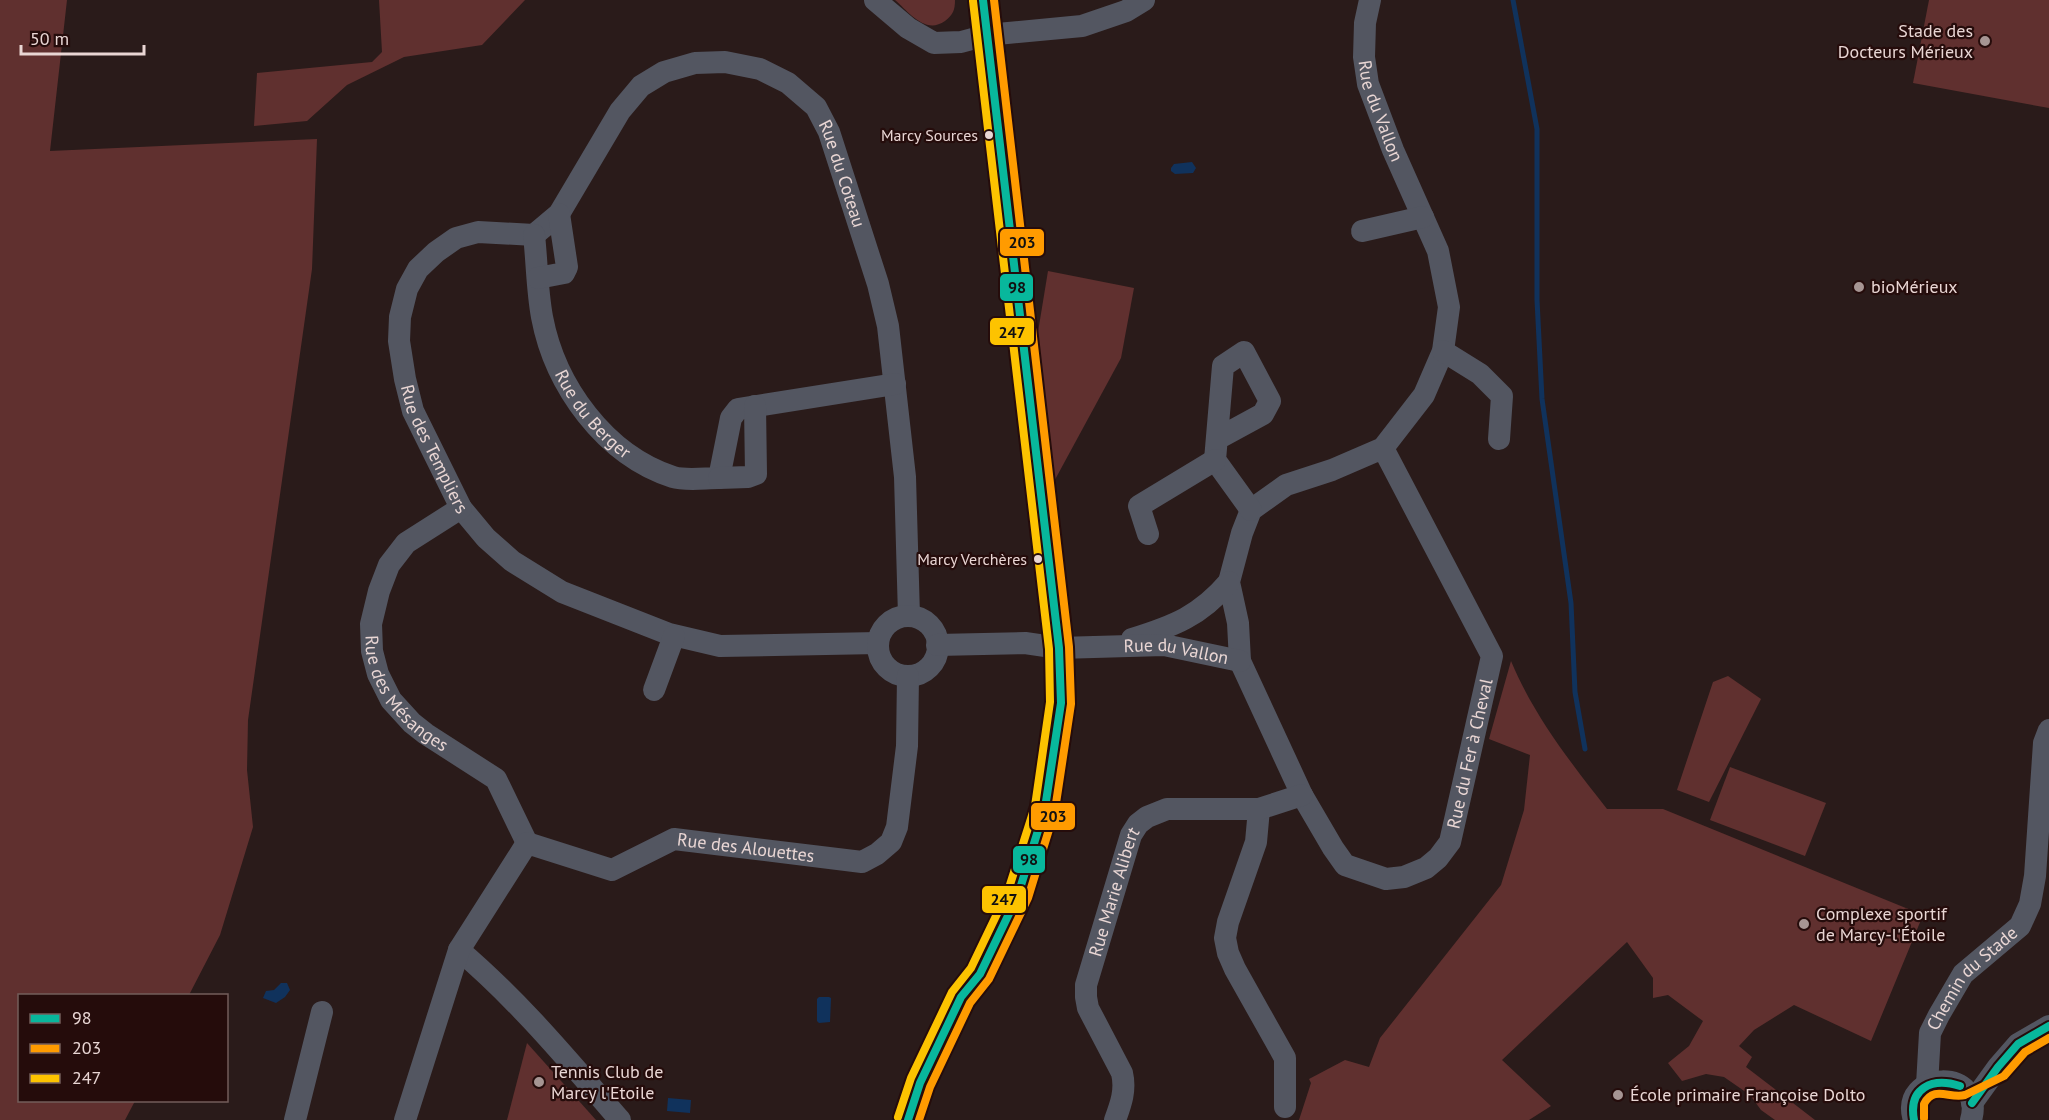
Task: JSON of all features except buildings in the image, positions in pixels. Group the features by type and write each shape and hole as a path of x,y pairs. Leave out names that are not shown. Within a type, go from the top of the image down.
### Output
{"main road":[{"path":"967,0 980,36"},
{"path":"908,1120 920,1083 961,997 967,969 999,897 1033,806 1050,646 980,36 983,0"}],"street":[{"path":"875,0 908,28 934,43 961,42 980,36 1082,26 1131,4"},
{"name":"Rue du Vallon","path":"1111,646 1150,634 1191,617 1212,602 1229,582 1242,533 1251,510 1286,485 1332,470 1383,448 1424,395 1443,351 1449,307 1438,251 1368,84 1364,57 1365,23 1370,0"},
{"name":"Rue du Coteau","path":"534,235 558,214 620,111 641,86 664,72 695,63 725,62 760,69 788,83 816,107 829,132 878,284 888,326 907,505 909,616"},
{"path":"538,278 564,273 567,267 558,214"},
{"path":"1362,231 1423,217"},
{"name":"Rue des Templiers","path":"534,235 478,232 456,238 418,269 407,289 400,316 399,341 413,411 461,508 486,538 512,561 562,592 674,636 720,646 878,643"},
{"name":"Rue du Berger","path":"534,235 542,317 564,380 579,405 617,446 675,477 747,477 756,474 755,406"},
{"path":"1443,351 1480,374 1502,396 1499,440"},
{"path":"719,478 730,418 738,409 895,384"},
{"name":"Rue du Fer à Cheval","path":"1238,623 1240,661 1302,795 1345,865 1386,879 1404,876 1426,868 1438,858 1450,842 1492,656 1383,448"},
{"path":"1148,534 1139,506 1216,449 1251,510"},
{"name":"Rue des Mésanges","path":"461,508 406,543 389,565 379,591 371,624 372,651 378,674 391,700 426,734 495,779 528,843"},
{"name":"Rue du Vallon","path":"1229,582 1238,623"},
{"path":"909,616 919,618 928,624 934,632 937,652 930,666 924,671 908,676 899,675 885,665 880,657 878,643 883,629 890,622 899,617 909,616"},
{"path":"654,690 674,636"},
{"path":"937,645 1050,646"},
{"name":"Rue du Vallon","path":"1050,646 1164,645 1240,661"},
{"name":"Rue des Alouettes","path":"528,843 612,870 674,839 862,862 877,854 891,842 897,827 907,746 908,676"},
{"name":"Chemin du Stade","path":"1927,1085 1930,1034 1963,975 2020,926 2042,877 2044,743 2049,730"},
{"name":"Rue Marie Alibert","path":"1115,1120 1124,1095 1125,1083 1088,1008 1086,985 1131,835 1138,824 1147,817 1167,809 1259,809 1302,795"},
{"path":"1259,809 1256,842 1228,922 1225,938 1235,969 1284,1058 1285,1107"},
{"path":"405,1120 459,950 528,843"},
{"path":"459,950 498,984 537,1023 620,1120"},
{"path":"295,1120 322,1012"},
{"path":"1911,1118 1915,1098 1927,1085 1934,1081 1963,1098 1998,1067 2018,1044 2049,1026"},
{"name":"Chemin du Stade","path":"1929,1053 1963,1098"}],"shaded area":[{"path":"0,0 67,0 50,151 317,139 312,269 248,720 247,770 253,827 220,935 190,994 18,994 18,1102 134,1102 125,1120 0,1120"},
{"path":"379,0 525,0 482,45 404,57 347,85 307,121 254,126 257,73 372,62 382,52"},
{"path":"895,0 955,0 955,4 948,19 938,25 931,25 924,24 912,16"},
{"name":"Stade des Docteurs Mérieux","path":"1929,0 2049,0 2049,108 1913,83"},
{"path":"1048,271 1134,288 1121,358 1051,487 1037,338"},
{"path":"1511,661 1542,720 1607,809 1663,809 1923,915 1871,1041 1794,1005 1754,1030 1739,1046 1752,1057 1746,1067 1815,1120 1775,1120 1761,1110 1750,1095 1724,1077 1706,1074 1682,1081 1668,1063 1689,1046 1703,1021 1668,995 1653,998 1653,978 1627,942 1502,1060 1551,1106 1529,1120 1299,1120 1311,1083 1309,1079 1345,1060 1369,1067 1380,1038 1501,885 1524,810 1530,755 1489,739"},
{"path":"1728,676 1761,699 1709,802 1677,790 1713,682"},
{"path":"1730,767 1826,803 1805,856 1710,820"},
{"name":"Tennis Club de Marcy l'Etoile","path":"527,1043 596,1120 507,1120"}],"water":[{"path":"1192,162 1196,168 1193,173 1175,174 1171,171 1174,164"},
{"path":"281,983 287,983 290,990 285,997 276,1003 263,998 266,991 274,990"},
{"path":"819,997 831,998 830,1022 819,1023 817,1021 817,999"},
{"path":"668,1098 691,1100 690,1113 667,1111"}],"waterway":[{"path":"1513,0 1537,129 1537,300 1542,399 1571,603 1575,692 1585,749"}],"transit line":[{"name":"98","path":"908,1120 920,1083 961,997 980,974 1018,895 1045,808 1061,703 1059,648 983,0"},
{"name":"203","path":"919,1120 930,1087 970,1003 989,979 1028,898 1055,810 1071,704 1069,647 994,0"},
{"name":"247","path":"898,1117 911,1078 952,992 971,968 1008,891 1035,806 1050,702 1049,649 973,1"},
{"name":"98","path":"1972,1103 2018,1044 2049,1026"},
{"name":"203","path":"1924,1118 1924,1104 1932,1095 1965,1095 2004,1076 2025,1052 2049,1038"},
{"name":"98","path":"1914,1120 1915,1100 1924,1088 1940,1083 1960,1086"}],"place":[{"name":"Stade des Docteurs Mérieux","path":"1985,41"},
{"name":"Marcy Sources","path":"989,135"},
{"name":"bioMérieux","path":"1859,287"},
{"name":"Marcy Verchères","path":"1038,559"},
{"name":"Complexe sportif de Marcy-l'Étoile","path":"1804,924"},
{"name":"Tennis Club de Marcy l'Etoile","path":"539,1082"},
{"name":"École primaire Françoise Dolto","path":"1618,1095"}]}
